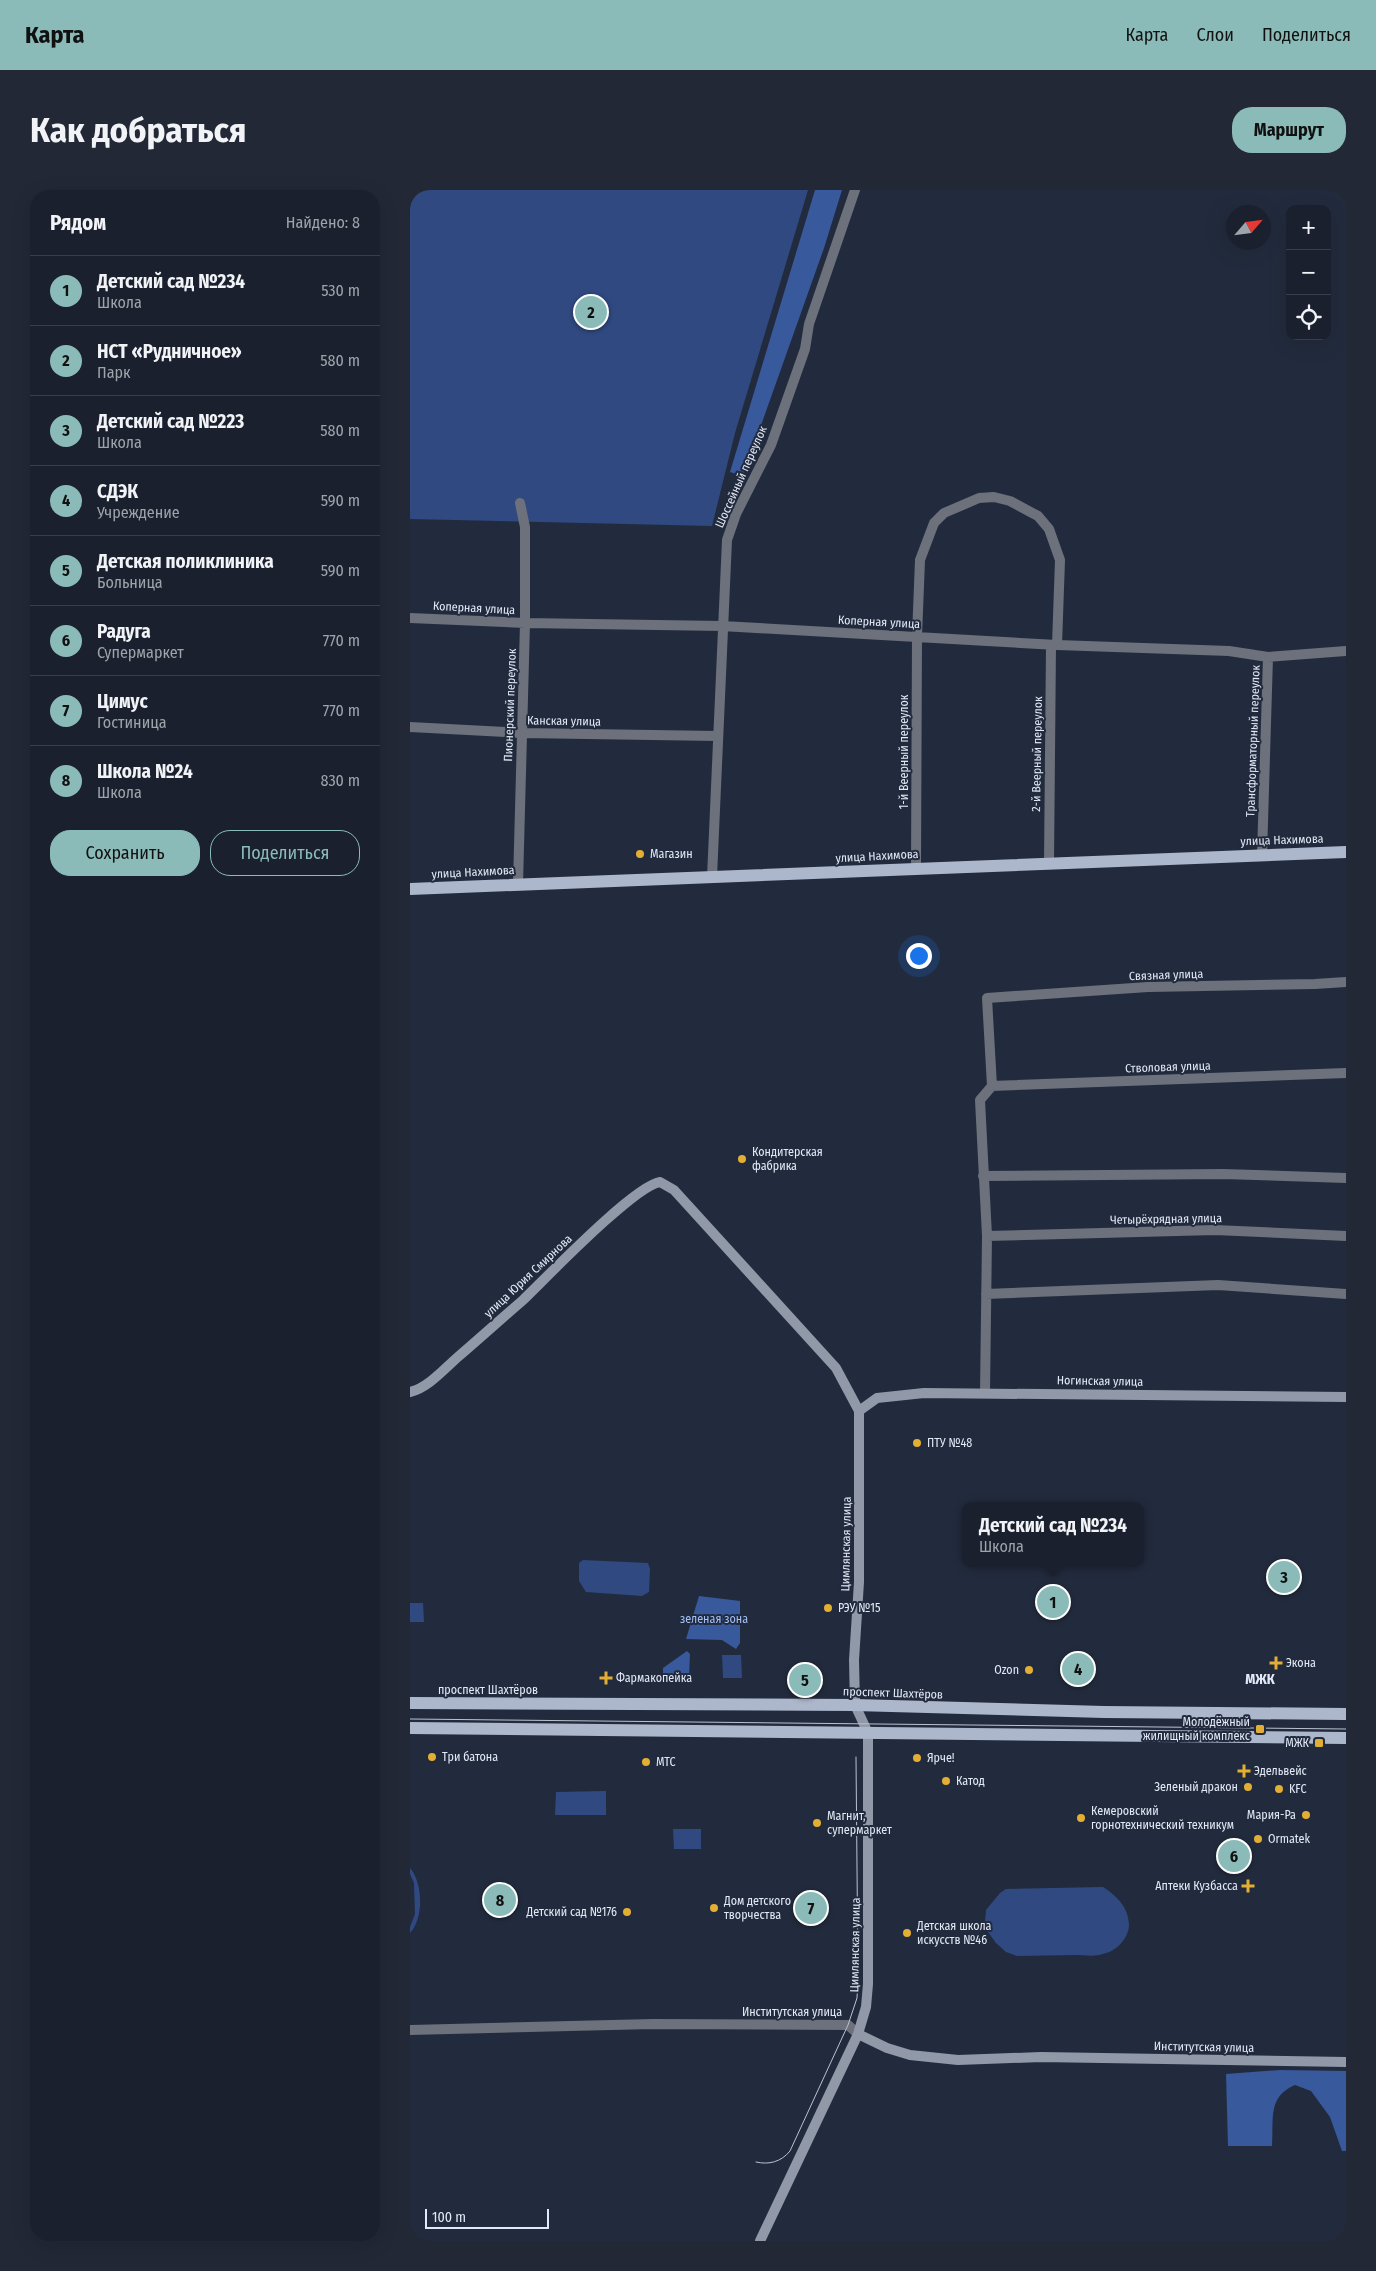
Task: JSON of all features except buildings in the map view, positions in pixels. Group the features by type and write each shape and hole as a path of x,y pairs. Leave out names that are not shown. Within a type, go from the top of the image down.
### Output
{"main road":[{"name":"улица Нахимова","path":"410,889 1346,852"},
{"name":"проспект Шахтёров","path":"410,1703 855,1704 1104,1712 1346,1714"},
{"path":"410,1728 1346,1738"}],"street":[{"name":"Шоссейный переулок","path":"712,877 727,540 736,514 771,445 804,349 809,324 855,190"},
{"path":"917,636 920,560 934,523 944,513 965,503 979,498 994,497 1010,501 1038,516 1049,529 1060,560 1054,645"},
{"name":"Пионерский переулок","path":"518,884 525,623 525,527 520,503"},
{"name":"Коперная улица","path":"410,618 525,623 722,626 1054,645 1229,651 1268,657 1346,651"},
{"name":"1-й Веерный переулок","path":"916,868 917,636"},
{"name":"2-й Веерный переулок","path":"1048,863 1054,645"},
{"name":"Трансформаторный переулок","path":"1262,855 1268,657"},
{"name":"Канская улица","path":"410,727 522,733 717,736"},
{"name":"Связная улица","path":"992,1086 986,998 1148,987 1346,982"},
{"name":"Стволовая улица","path":"992,1086 1346,1073"},
{"path":"985,1392 987,1236 980,1100 992,1086"},
{"path":"983,1176 1223,1174 1346,1178"},
{"name":"улица Юрия Смирнова","path":"410,1392 427,1383 444,1369 610,1218 648,1186 654,1183 664,1183"},
{"name":"Цимлянская улица","path":"664,1183 674,1190 823,1352 846,1383 858,1411 859,1572 854,1660 855,1704 868,1733 869,1977 866,2006 858,2034 760,2241"},
{"name":"Четырёхрядная улица","path":"987,1236 1215,1230 1346,1236"},
{"path":"986,1294 1218,1285 1346,1294"},
{"name":"Ногинская улица","path":"858,1411 877,1398 924,1393 985,1392 1346,1397"},
{"name":"Институтская улица","path":"410,2030 653,2024 848,2025 858,2034 887,2048 910,2055 958,2060 1044,2057 1346,2062"}],"shaded area":[{"path":"410,190 808,190 735,433 712,526 410,519"},
{"path":"583,1560 648,1563 650,1569 649,1592 642,1596 586,1592 579,1581 579,1563"},
{"path":"410,1603 423,1603 424,1622 410,1622"},
{"path":"722,1655 741,1655 742,1678 723,1678"},
{"path":"606,1791 606,1815 555,1815 556,1792"},
{"path":"673,1829 701,1829 701,1849 674,1849"},
{"path":"410,1868 417,1882 420,1910 415,1927 410,1933 410,1927 415,1914 414,1883 410,1874"},
{"path":"1103,1887 1121,1902 1129,1924 1127,1935 1121,1944 1108,1952 1093,1956 1017,1956 1006,1952 988,1932 985,1921 986,1910 1000,1893 1006,1889"}],"green space":[{"path":"815,190 842,190 824,248 743,476 730,472"},
{"name":"зеленая зона","path":"699,1596 740,1601 740,1643 736,1649 722,1640 686,1639"},
{"path":"687,1651 690,1654 689,1676 663,1677 663,1668"},
{"path":"1280,2070 1346,2071 1346,2151 1342,2151 1330,2117 1311,2091 1295,2085 1286,2090 1276,2102 1273,2118 1272,2146 1228,2146 1226,2074"}],"tram line":[{"path":"410,1719 1346,1729"},
{"path":"756,2162 774,2162 783,2158 790,2151 848,2025 857,1998 856,1757"}],"place":[{"name":"НСТ «Рудничное»","path":"591,312"},
{"name":"Магазин","path":"640,854"},
{"name":"Кондитерская фабрика","path":"742,1159"},
{"name":"ПТУ №48","path":"917,1443"},
{"name":"Детский сад №223","path":"1284,1577"},
{"name":"Детский сад №234","path":"1053,1602"},
{"name":"РЭУ №15","path":"828,1608"},
{"name":"Экона","path":"1276,1663"},
{"name":"СДЭК","path":"1078,1669"},
{"name":"Ozon","path":"1029,1670"},
{"name":"Фармакопейка","path":"606,1678"},
{"name":"Детская поликлиника","path":"805,1680"},
{"name":"Молодёжный жилищный комплекс","path":"1260,1729"},
{"name":"МЖК","path":"1319,1743"},
{"name":"Три батона","path":"432,1757"},
{"name":"Ярче!","path":"917,1758"},
{"name":"МТС","path":"646,1762"},
{"name":"Эдельвейс","path":"1244,1771"},
{"name":"Катод","path":"946,1781"},
{"name":"Зеленый дракон","path":"1248,1787"},
{"name":"KFC","path":"1279,1789"},
{"name":"Мария-Ра","path":"1306,1815"},
{"name":"Кемеровский горнотехнический техникум","path":"1081,1818"},
{"name":"Магнит, супермаркет","path":"817,1823"},
{"name":"Ormatek","path":"1258,1839"},
{"name":"Радуга","path":"1234,1856"},
{"name":"Аптеки Кузбасса","path":"1248,1886"},
{"name":"Школа №24","path":"500,1900"},
{"name":"Дом детского творчества","path":"714,1908"},
{"name":"Цимус","path":"811,1908"},
{"name":"Детский сад №176","path":"627,1912"},
{"name":"Детская школа искусств №46","path":"907,1933"}],"district":[{"name":"МЖК","path":"1260,1679"}]}
